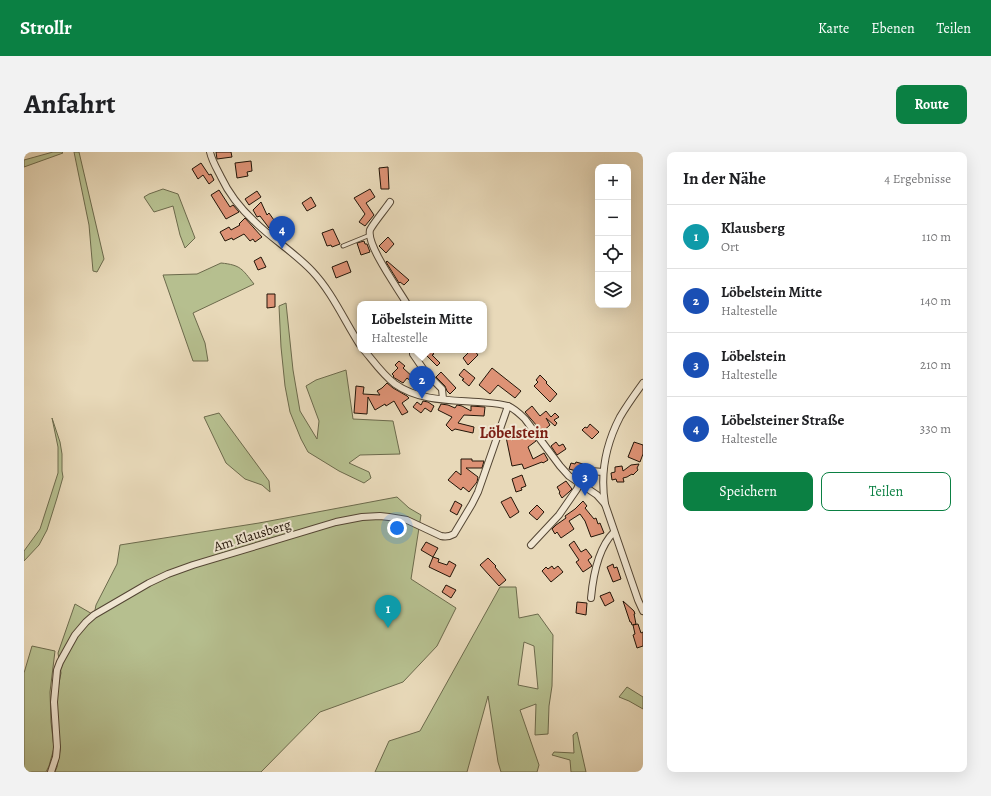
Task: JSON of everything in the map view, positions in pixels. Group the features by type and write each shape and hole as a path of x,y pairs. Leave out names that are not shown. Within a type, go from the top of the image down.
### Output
{"street":[{"path":"210,152 215,166 234,199 254,222 299,258 312,271 333,299 357,340"},
{"path":"390,202 370,230 370,236 380,260 405,301"},
{"path":"367,353 396,384 420,395 443,399 497,403 508,406 518,412 569,476 588,488 605,504"},
{"path":"413,353 426,374 442,389 443,399"},
{"path":"643,383 621,415 612,434 607,448 603,472 603,493 605,504 643,611"},
{"name":"Am Klausberg","path":"51,772 56,757 57,747 54,702 57,670 76,635 86,622 94,615 148,583 168,574 193,565 336,522 362,517 389,517 407,520 441,536 451,536 454,534 478,492 508,406"},
{"path":"531,545 560,515 580,484 583,476 589,472 603,472"},
{"path":"591,598 592,580 598,561 606,542 614,532"}],"lane":[{"path":"343,246 370,236"}],"green space":[{"path":"53,152 63,153 24,167 24,160"},
{"path":"74,152 79,152 104,259 97,272 93,271 89,225"},
{"path":"163,189 178,194 195,238 185,248 180,235 173,206 154,212 144,197"},
{"path":"221,263 237,267 247,275 254,284 193,313 205,343 208,361 193,361 163,275 197,274"},
{"path":"286,303 293,370 300,411 317,439 319,421 306,386 316,380 346,370 353,419 393,421 400,454 360,455 349,463 369,472 371,478 364,483 339,471 308,452 301,439 290,412 285,386 279,306"},
{"path":"219,413 269,481 270,492 262,485 245,479 226,463 204,417"},
{"path":"52,418 60,442 63,477 47,530 39,545 24,561 24,551 40,529 58,473 58,447"},
{"path":"397,497 409,508 421,515 411,579 456,608 437,646 403,682 320,712 261,772 55,772 60,750 56,698 61,673 58,653 75,604 94,615 96,605 117,564 120,545 259,523"},
{"path":"500,587 516,587 519,618 538,614 553,635 552,686 549,706 548,734 535,735 536,704 520,710 539,765 537,772 501,772 498,762 488,696 467,772 375,772 389,741 420,731","holes":["524,642 534,646 538,689 518,685"]},
{"path":"32,646 55,651 50,692 54,748 46,772 24,772 24,673"},
{"path":"627,687 643,697 643,709 619,697"},
{"path":"577,732 586,772 571,772 570,760 552,755 554,752 574,753 573,735"}],"building":[{"path":"216,152 231,152 232,157 217,159"},
{"path":"251,161 252,171 247,172 248,176 237,178 235,163"},
{"path":"201,163 209,175 211,174 214,180 209,184 203,175 198,179 192,169"},
{"path":"388,167 389,189 381,189 379,168"},
{"path":"370,189 375,197 366,203 374,215 365,226 359,222 365,214 354,198"},
{"path":"219,190 230,207 233,205 239,212 226,219 211,195"},
{"path":"257,191 261,197 249,205 245,199"},
{"path":"311,197 316,206 307,211 302,203"},
{"path":"261,202 267,215 269,213 276,223 269,228 260,216 257,217 253,210"},
{"path":"245,218 262,237 255,242 253,239 250,241 244,234 233,240 232,238 225,241 220,232 229,227 231,230 240,225 239,224"},
{"path":"333,229 340,244 332,247 331,245 327,246 322,233"},
{"path":"388,237 394,244 386,253 379,246"},
{"path":"364,241 370,252 361,255 357,243"},
{"path":"261,257 266,267 258,270 254,261"},
{"path":"347,261 351,272 336,278 332,267"},
{"path":"387,261 409,280 404,285 400,282 399,283 386,262"},
{"path":"267,294 275,294 275,307 267,308"},
{"path":"424,353 434,354 432,355 440,363 437,366"},
{"path":"468,353 476,353 478,355 468,365 463,358"},
{"path":"399,361 405,366 403,368 414,378 417,374 431,384 428,386 426,385 423,388 418,384 417,386 407,378 403,383 393,377 394,376 392,374 398,368 395,365"},
{"path":"492,368 521,391 515,398 498,385 490,394 479,385"},
{"path":"464,369 475,378 469,386 459,375"},
{"path":"441,372 456,388 450,394 445,386 436,377"},
{"path":"540,375 557,394 550,402 534,386 538,382 536,380"},
{"path":"387,383 409,398 402,403 408,412 402,415 394,401 375,410 368,397 367,414 354,413 356,386 364,387 363,394 380,395 377,391"},
{"path":"423,401 434,406 431,412 425,408 421,413 413,407 417,402 421,405"},
{"path":"441,404 455,408 457,405 462,406 471,411 471,406 485,407 484,416 464,415 458,423 474,427 473,433 455,429 452,431 446,425 452,417 438,410"},
{"path":"532,406 540,416 546,411 551,417 555,413 559,417 554,420 557,423 555,426 546,418 550,425 541,433 525,412"},
{"path":"590,424 599,432 592,439 582,430 585,427 587,428"},
{"path":"527,429 536,441 528,447 533,459 544,453 548,460 524,469 522,464 512,466 506,437 512,435 512,440"},
{"path":"556,442 559,446 563,444 566,449 557,455 551,446"},
{"path":"634,442 643,445 643,454 640,462 628,457"},
{"path":"461,459 484,461 482,468 466,468 478,477 477,482 469,492 463,487 461,490 448,480 456,471 461,475"},
{"path":"576,462 583,464 580,472 569,469 571,463 575,464"},
{"path":"639,464 637,468 638,470 633,475 632,474 623,478 624,482 617,482 616,479 612,480 611,473 615,472 615,467 622,466 623,471 631,465"},
{"path":"522,475 526,486 521,488 522,490 516,492 512,479"},
{"path":"566,481 572,489 562,498 557,487"},
{"path":"511,497 519,512 510,518 501,502"},
{"path":"455,501 462,505 457,515 450,511"},
{"path":"583,501 587,506 585,508 594,519 596,518 598,524 600,523 604,533 591,537 585,521 580,514 569,521 574,529 561,538 557,532 555,534 552,529 566,518 565,516"},
{"path":"537,505 544,512 537,520 529,513"},
{"path":"574,541 581,552 586,549 592,557 588,560 592,566 583,572 576,562 579,560 569,545"},
{"path":"426,542 438,548 433,557 421,550"},
{"path":"433,557 439,559 438,562 447,565 449,561 456,565 450,577 429,567"},
{"path":"488,558 506,580 499,586 480,565"},
{"path":"613,564 614,568 617,567 621,579 613,582 607,567"},
{"path":"552,566 554,569 558,566 563,572 551,582 542,571 546,567 548,569"},
{"path":"446,585 456,590 451,598 442,592"},
{"path":"610,592 614,601 605,606 600,596"},
{"path":"623,601 634,611 636,624 632,625 630,622"},
{"path":"577,602 587,603 586,615 576,613"},
{"path":"638,624 641,633 643,632 643,646 637,648 633,635 635,634 633,625"}],"place":[{"name":"Löbelsteiner Straße","path":"282,249"},
{"name":"Löbelstein Mitte","path":"422,399"},
{"name":"Löbelstein","path":"585,496"},
{"name":"Klausberg","path":"388,628"}],"district":[{"name":"Löbelstein","path":"514,432"}]}
